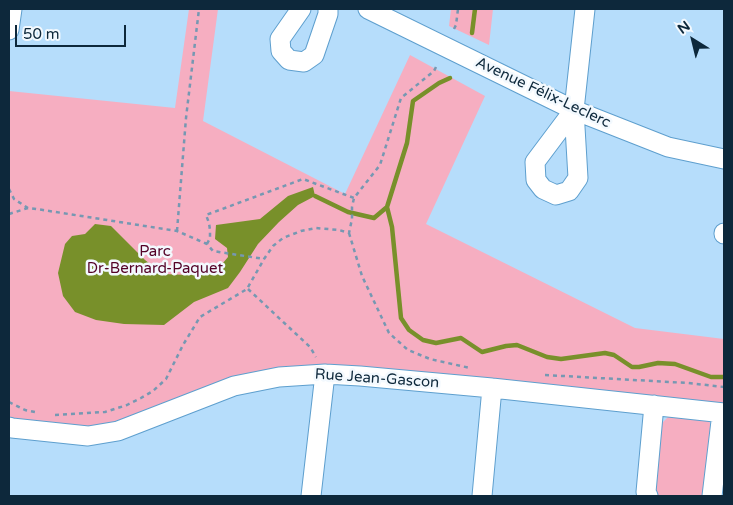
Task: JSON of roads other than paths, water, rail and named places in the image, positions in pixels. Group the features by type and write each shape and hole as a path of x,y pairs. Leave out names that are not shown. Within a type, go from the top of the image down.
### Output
{"street":[{"path":"9,30 12,9"},
{"path":"301,9 280,39 281,51 289,60 304,62 314,55 328,9"},
{"name":"Avenue Félix-Leclerc","path":"368,9 574,110 668,148 724,159"},
{"path":"574,110 584,9"},
{"path":"311,496 325,374"},
{"name":"Rue Jean-Gascon","path":"9,427 88,436 118,431 234,386 279,377 325,374 492,388 723,413"},
{"path":"482,496 492,388"},
{"path":"648,496 646,492 654,405"},
{"path":"712,496 723,413"}],"waterway":[{"path":"472,33 475,9"},
{"path":"315,196 348,212 374,218 387,207 407,143 413,101 439,83 450,78"},
{"path":"387,207 392,227 401,318 409,330 423,340 436,343 461,338 482,352 517,345 547,357 561,359 605,353 614,355 632,367 658,363 675,364 711,377 724,377"}],"park label":[{"name":"Parc Dr-Bernard-Paquet","path":"155,260"}]}
